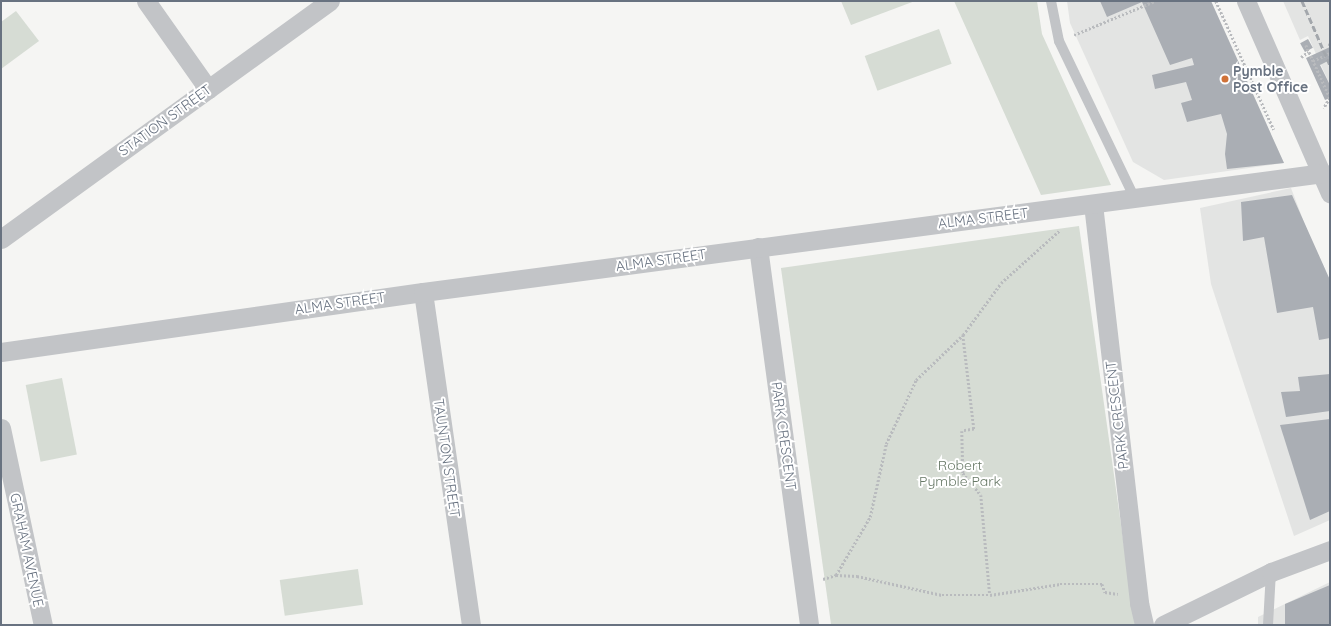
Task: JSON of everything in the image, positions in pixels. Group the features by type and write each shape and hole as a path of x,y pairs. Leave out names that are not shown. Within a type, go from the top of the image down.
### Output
{"street":[{"path":"146,1 208,89"},
{"name":"STATION STREET","path":"1,239 330,1"},
{"path":"1246,1 1330,194"},
{"name":"ALMA STREET","path":"1,352 422,292 1322,173"},
{"name":"PARK CRESCENT","path":"1092,204 1139,603 1144,625"},
{"name":"PARK CRESCENT","path":"758,247 805,585 809,625"},
{"name":"TAUNTON STREET","path":"422,292 471,625"},
{"name":"GRAHAM AVENUE","path":"1,428 43,625"},
{"path":"1163,625 1271,572 1330,550"}],"lane":[{"path":"1051,1 1059,41 1134,199"},
{"path":"1268,625 1271,572"}],"path":[{"path":"1059,41 1155,1"},
{"path":"1216,1 1274,130"},
{"path":"1301,57 1309,54 1306,45 1330,98 1324,108"},
{"path":"1313,61 1330,53"},
{"path":"836,575 870,517 886,444 906,395 916,380 963,335 1001,283 1063,228"},
{"path":"963,335 974,429 962,431 963,473 981,494 990,595"},
{"path":"805,585 836,575 857,576 942,595 990,595 1060,584 1102,584 1105,592"}],"shaded area":[{"path":"1067,1 1211,1 1284,163 1164,180 1133,162 1070,23"},
{"path":"1283,1 1330,1 1330,85 1308,36 1300,40"},
{"path":"1291,188 1330,290 1330,520 1294,536 1211,284 1200,208"},
{"path":"1330,582 1330,625 1258,625 1258,617"}],"green space":[{"path":"841,1 915,1 851,25"},
{"path":"954,1 1037,1 1042,34 1111,185 1041,195"},
{"path":"16,11 39,41 1,69 1,22"},
{"path":"939,29 952,64 877,91 865,56"},
{"name":"Robert Pymble Park","path":"1079,226 1135,625 831,625 781,268"},
{"path":"62,378 77,455 41,462 26,385"},
{"path":"358,569 363,605 285,616 280,580"}],"building":[{"path":"1100,1 1211,1 1284,163 1227,169 1225,154 1227,134 1221,114 1187,122 1181,103 1192,100 1186,82 1155,89 1152,75 1194,65 1192,58 1170,65 1142,2 1107,17"},
{"path":"1308,39 1313,48 1305,52 1300,43"},
{"path":"1330,47 1330,60 1320,65 1330,85 1330,98 1325,100 1306,58"},
{"path":"1292,195 1330,280 1330,338 1319,340 1313,307 1277,313 1264,237 1243,241 1241,202"},
{"path":"1330,374 1330,411 1286,417 1281,392 1300,391 1298,377"},
{"path":"1330,419 1330,511 1310,520 1280,425"},
{"path":"1330,585 1330,625 1285,625 1285,604"}],"railway":[{"path":"1302,1 1330,65"}],"place":[{"name":"Pymble Post Office","path":"1225,79"}]}
